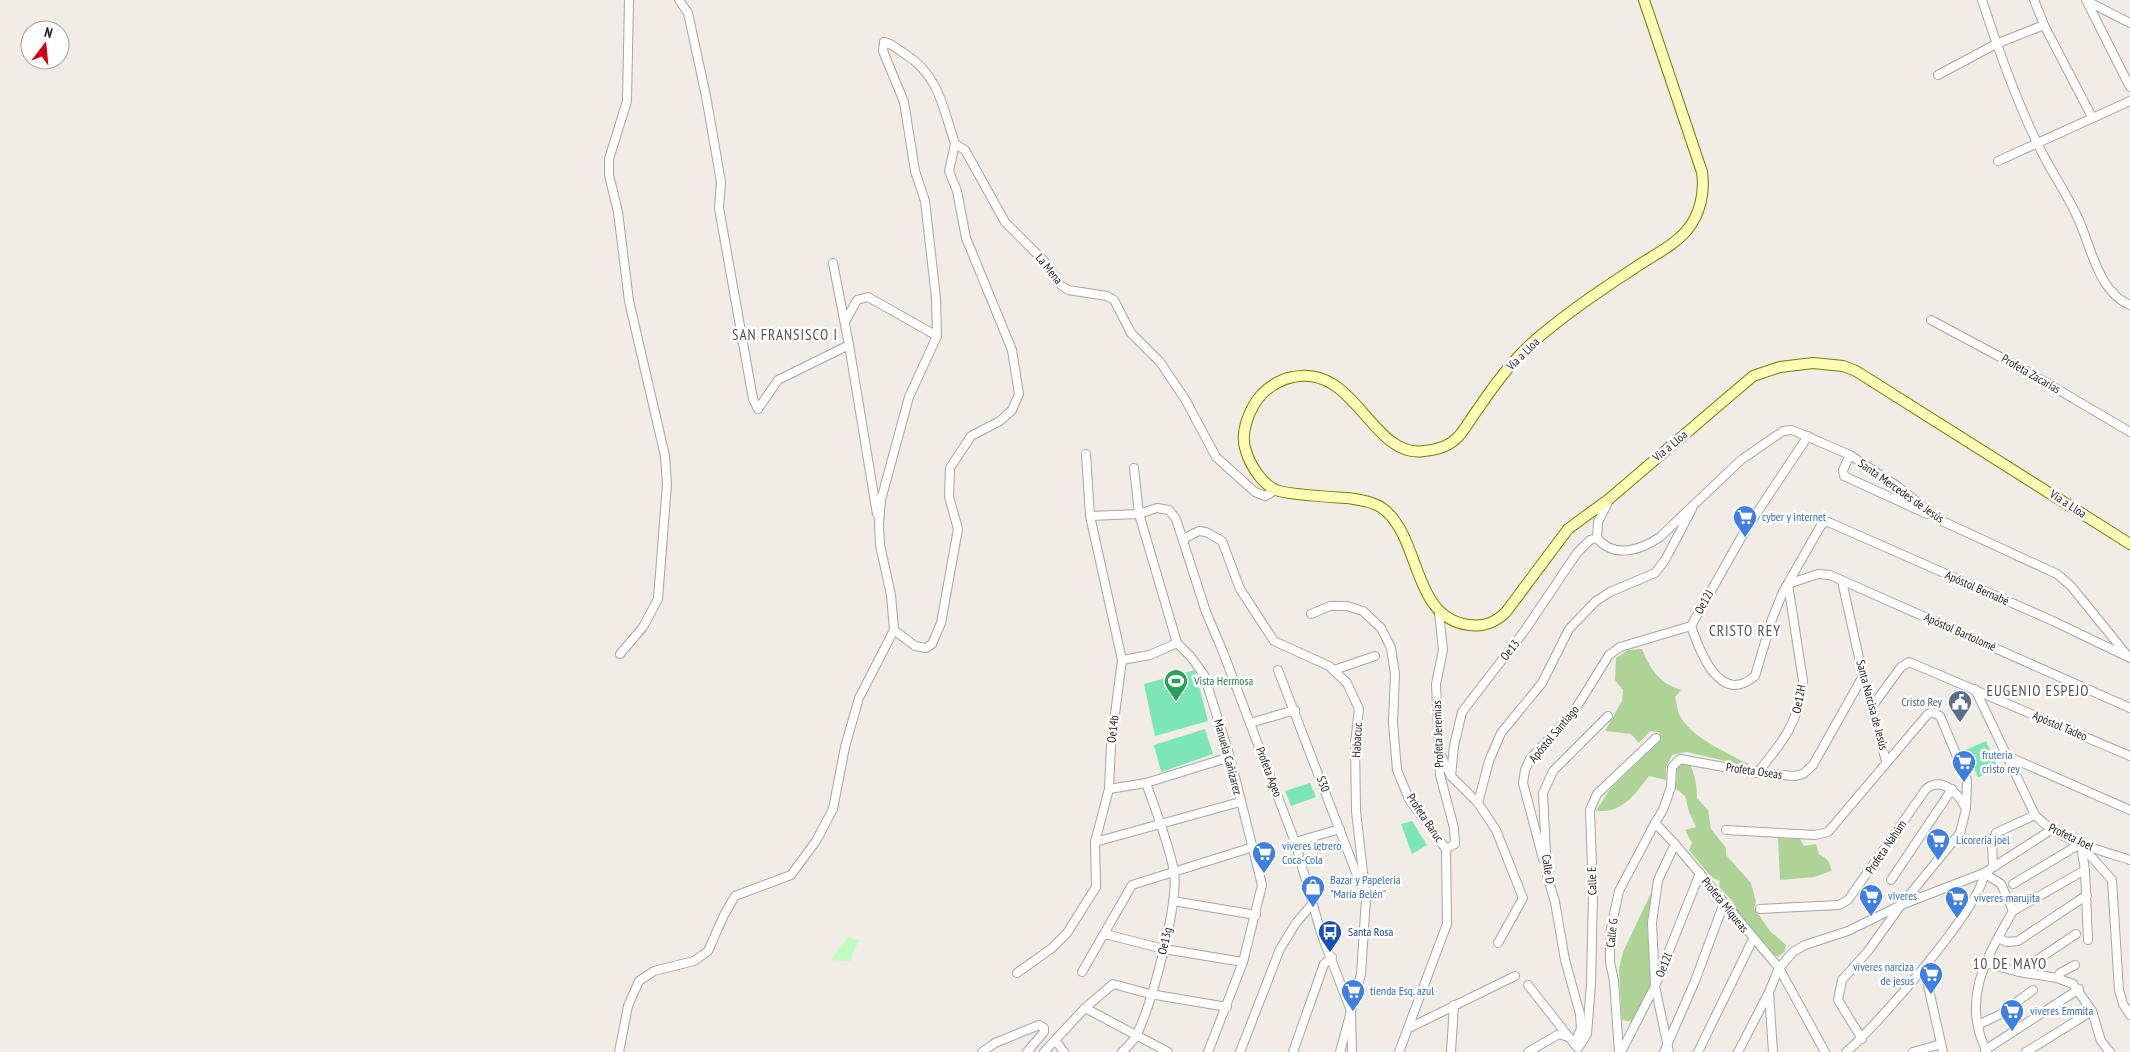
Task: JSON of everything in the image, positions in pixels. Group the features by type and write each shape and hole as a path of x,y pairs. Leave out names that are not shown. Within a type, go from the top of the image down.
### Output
{"street":[{"path":"620,654 643,627 658,599 667,484 665,456 629,301 618,212 609,174 609,159 627,101 631,13 629,0"},
{"path":"679,0 688,13 706,96 721,182 719,208 753,399 758,409 778,380 849,345"},
{"name":"Vía a Lloa","path":"1276,490 1262,478 1250,463 1244,445 1244,429 1252,410 1265,391 1276,383 1284,379 1305,375 1331,382 1348,394 1380,431 1396,443 1413,452 1447,445 1458,438 1493,387 1533,342 1598,291 1675,240 1689,228 1702,194 1702,172 1644,0"},
{"path":"1982,0 1996,44 2038,142 2077,216 2094,261 2107,285 2130,306"},
{"path":"2034,0 2044,26 2092,117"},
{"path":"2086,0 2130,23"},
{"path":"2086,0 2130,87"},
{"path":"1938,75 1996,44 2044,26"},
{"name":"La Mena","path":"937,336 936,298 925,200 915,171 904,102 883,51 884,42 893,44 916,60 935,83 954,144 965,150 1005,222 1046,263 1058,283 1068,290 1107,296 1114,300 1131,332 1160,362 1186,399 1216,457 1255,492 1265,496 1276,490"},
{"path":"1998,161 2130,101"},
{"path":"894,630 915,646 926,648 932,644 941,623 958,529 949,497 950,468 971,436 1000,421 1012,410 1019,394 1012,350 966,238 956,191 949,172 954,144"},
{"path":"618,1052 628,1006 639,981 654,970 699,958 711,946 724,915 735,896 791,875 816,841 833,809 845,747 859,698 894,630 891,595 880,545 849,345 833,263"},
{"path":"845,322 857,300 868,297 937,336 909,397 899,428 881,500 878,524"},
{"name":"Profeta Zacarías","path":"1931,320 2030,373 2130,432"},
{"name":"Via a Lloa","path":"1439,613 1467,625 1486,625 1500,618 1568,529 1609,499 1753,376 1796,364 1830,364 1856,371 2130,544"},
{"name":"Santa Mercedes de Jesús","path":"1597,538 1606,547 1614,550 1645,547 1660,537 1741,460 1784,431 1792,430 1850,454 1897,486 1940,520 2057,574 2071,586 2129,658"},
{"name":"Oe12J","path":"1788,584 1772,619 1759,667 1751,680 1731,684 1715,676 1704,662 1691,626 1746,529 1808,436"},
{"name":"Oe14b","path":"1017,973 1052,948 1067,933 1096,887 1095,842 1109,790 1110,745 1122,660 1090,516 1086,454"},
{"path":"1850,454 1843,470 1844,476 1940,520"},
{"name":"Manuela Cañizarez","path":"1134,468 1139,514 1176,643 1191,657 1204,675 1230,757 1262,885 1243,962 1208,1052"},
{"path":"1276,490 1356,499 1372,503 1384,509 1400,527 1427,594 1439,613"},
{"path":"1597,538 1598,522 1609,499"},
{"path":"1478,803 1489,761 1501,733 1542,683 1569,629 1596,601 1610,592 1655,573 1665,560 1695,503"},
{"name":"Profeta Ageo","path":"1139,514 1157,508 1172,513 1176,519 1206,612 1250,722 1294,842 1321,934 1332,957 1351,1011 1352,1052"},
{"path":"1090,516 1139,514"},
{"name":"Apóstol Bernabé","path":"1788,584 1824,521 1834,523 2053,621 2129,658"},
{"name":"Habacuc","path":"1183,539 1199,531 1206,532 1222,541 1240,589 1274,642 1329,666 1348,683 1359,709 1355,744 1356,812 1366,899 1361,974 1340,1052"},
{"name":"Oe13","path":"1451,776 1454,746 1462,712 1525,630 1577,553 1590,540 1597,538"},
{"name":"Apóstol Bartolomé","path":"1788,584 1818,574 1830,575 2130,708"},
{"name":"Santa Narcisa de Jesús","path":"1842,581 1863,676 1886,761"},
{"name":"Oe12H","path":"1757,773 1789,732 1802,694 1803,681 1788,584"},
{"name":"Profeta Baruc","path":"1311,614 1330,606 1347,606 1364,611 1382,628 1391,648 1395,674 1394,722 1397,770 1410,798 1446,849 1448,924 1399,1052"},
{"name":"Profeta Jeremías","path":"1439,613 1443,650 1436,684 1440,775 1454,828 1455,844 1446,849"},
{"name":"Apóstol Santiago","path":"1547,875 1523,783 1525,770 1530,759 1573,713 1609,655 1620,647 1691,626"},
{"path":"1122,660 1150,655 1176,643"},
{"path":"1334,670 1375,656"},
{"name":"Apóstol Tadeo","path":"1871,708 1904,663 1914,664 2130,756"},
{"name":"S30","path":"1278,670 1295,710 1366,899"},
{"name":"Profeta Oseas","path":"1655,824 1663,810 1671,787 1672,767 1680,759 1757,773 1794,776 1803,774 1813,765 1863,676"},
{"name":"Profeta Joel","path":"1975,689 2035,815 2051,830 2080,844 2130,860"},
{"path":"1250,722 1295,710"},
{"name":"Santa Narcisa de Jesús","path":"1862,1039 1838,1000 1840,986 1960,833 1966,808 1967,780 1936,713 1932,712 1927,715 1886,761"},
{"name":"Calle D","path":"1578,1048 1580,1014 1565,960 1555,902 1547,875 1543,793 1552,771 1608,716"},
{"name":"Calle E","path":"1578,1048 1587,1034 1590,984 1594,895 1590,810 1597,794 1656,738"},
{"path":"1439,750 1451,776 1478,803 1500,836 1523,898 1498,942"},
{"path":"2007,756 2130,810"},
{"path":"1109,790 1146,783 1230,757"},
{"path":"1726,830 1822,834 1841,818 1886,761"},
{"name":"Oe13g","path":"1122,1052 1136,1036 1164,949 1173,901 1174,872 1146,783"},
{"name":"Profeta Nahúm","path":"1760,910 1839,905 1848,900 1926,789 1937,784 1952,789"},
{"path":"1891,880 1952,789 1960,796 1966,808"},
{"path":"1095,842 1240,802"},
{"path":"1993,867 1992,842 1996,833 2035,815"},
{"name":"Profeta Miqueas","path":"1655,824 1700,873 1779,968 1825,1052"},
{"name":"Calle G","path":"1620,1052 1614,981 1610,962 1610,933 1619,891 1655,824"},
{"path":"1294,842 1340,829"},
{"path":"1738,1052 1779,968 1793,952 1805,945 1848,931 1902,905 1984,873 2051,830"},
{"path":"1669,1052 1655,986 1652,924 1658,880 1675,844"},
{"path":"2080,844 2085,870 2088,940"},
{"path":"2013,884 2080,844"},
{"path":"2080,844 2112,880 2119,990 2123,1004 2130,1014"},
{"path":"1082,972 1106,934 1132,886 1253,847"},
{"path":"2079,989 1986,1051 1978,1025 1975,997 1985,963 1998,938 2013,911 2085,870"},
{"name":"Oe12l","path":"1620,1052 1655,986 1700,873"},
{"path":"1984,873 2001,884 2013,911"},
{"path":"1846,1052 1862,1039 1924,968 1980,890 1984,873"},
{"path":"1998,938 2007,942 2018,941 2087,895"},
{"path":"1173,901 1256,915"},
{"path":"1240,1052 1280,949 1296,923 1313,902"},
{"path":"1664,1052 1695,981 1724,903"},
{"path":"1106,934 1164,949 1243,962"},
{"path":"2019,972 2076,934"},
{"path":"1698,1052 1753,938"},
{"path":"1293,1052 1324,964 1332,957"},
{"path":"1985,963 2019,972 2057,978 2073,984 2079,989 2092,1011 2101,1041 2110,1052"},
{"path":"2057,978 2060,973 2075,965"},
{"path":"1913,1052 1942,1048 1924,968"},
{"path":"1409,1028 1515,976"},
{"path":"1044,1052 1085,1008 1113,984 1150,994 1226,1007"},
{"path":"1528,985 1578,1048"},
{"path":"1978,1025 1999,1015 2033,990"},
{"path":"1768,992 1773,1052"},
{"path":"1451,1052 1454,1005"},
{"path":"1085,1008 1168,1052"},
{"path":"2026,1052 2092,1011"},
{"path":"982,1052 995,1043 1039,1025 1044,1028 1044,1032 1027,1052"},
{"path":"1528,1052 1560,1034 1568,1037"},
{"path":"1056,1041 1064,1052"}],"green space":[{"path":"1642,649 1648,663 1656,674 1673,687 1681,690 1675,697 1679,714 1686,724 1714,746 1756,768 1687,752 1672,755 1666,767 1666,780 1649,776 1633,796 1621,806 1605,811 1596,811 1610,789 1661,740 1659,732 1650,731 1639,743 1631,734 1605,731 1622,701 1623,690 1615,680 1616,658 1628,650"},
{"name":"Vista Hermosa","path":"1195,670 1208,721 1155,736 1144,684"},
{"path":"1205,729 1213,754 1161,772 1154,745"},
{"path":"1986,741 1999,770 1978,777 1965,750"},
{"path":"1680,763 1689,763 1693,771 1697,798 1708,810 1711,829 1726,848 1726,855 1751,883 1756,902 1754,908 1770,931 1786,945 1785,951 1778,957 1766,949 1739,915 1733,902 1719,887 1720,881 1711,877 1689,850 1692,843 1685,830 1696,827 1689,812 1685,796 1675,788 1677,779 1676,767"},
{"path":"1310,783 1316,797 1291,806 1285,791"},
{"path":"1412,821 1427,845 1412,854 1401,824"},
{"path":"1778,838 1800,839 1804,846 1816,844 1819,854 1829,863 1831,871 1814,877 1780,880"},
{"path":"1652,891 1647,924 1651,984 1633,1022 1622,1020 1619,969 1623,952"},
{"path":"847,937 859,940 850,961 831,960"}],"place":[{"name":"cyber y internet","path":"1745,538"},
{"name":"Vista Hermosa","path":"1176,702"},
{"name":"Cristo Rey","path":"1960,723"},
{"name":"fruteria cristo rey","path":"1964,783"},
{"name":"Licoreria joel","path":"1938,861"},
{"name":"viveres letrero Coca-Cola","path":"1264,874"},
{"name":"Bazar y Papeleria \"María Belén\"","path":"1313,908"},
{"name":"viveres","path":"1871,917"},
{"name":"viveres marujita","path":"1957,919"},
{"name":"Santa Rosa","path":"1330,953"},
{"name":"viveres narciza de jesus","path":"1931,995"},
{"name":"tienda Esq. azul","path":"1353,1012"},
{"name":"viveres Emmita","path":"2012,1032"}],"district":[{"name":"SAN FRANSISCO I","path":"785,335"},
{"name":"CRISTO REY","path":"1745,631"},
{"name":"EUGENIO ESPEJO","path":"2038,691"},
{"name":"10 DE MAYO","path":"2010,964"}]}
